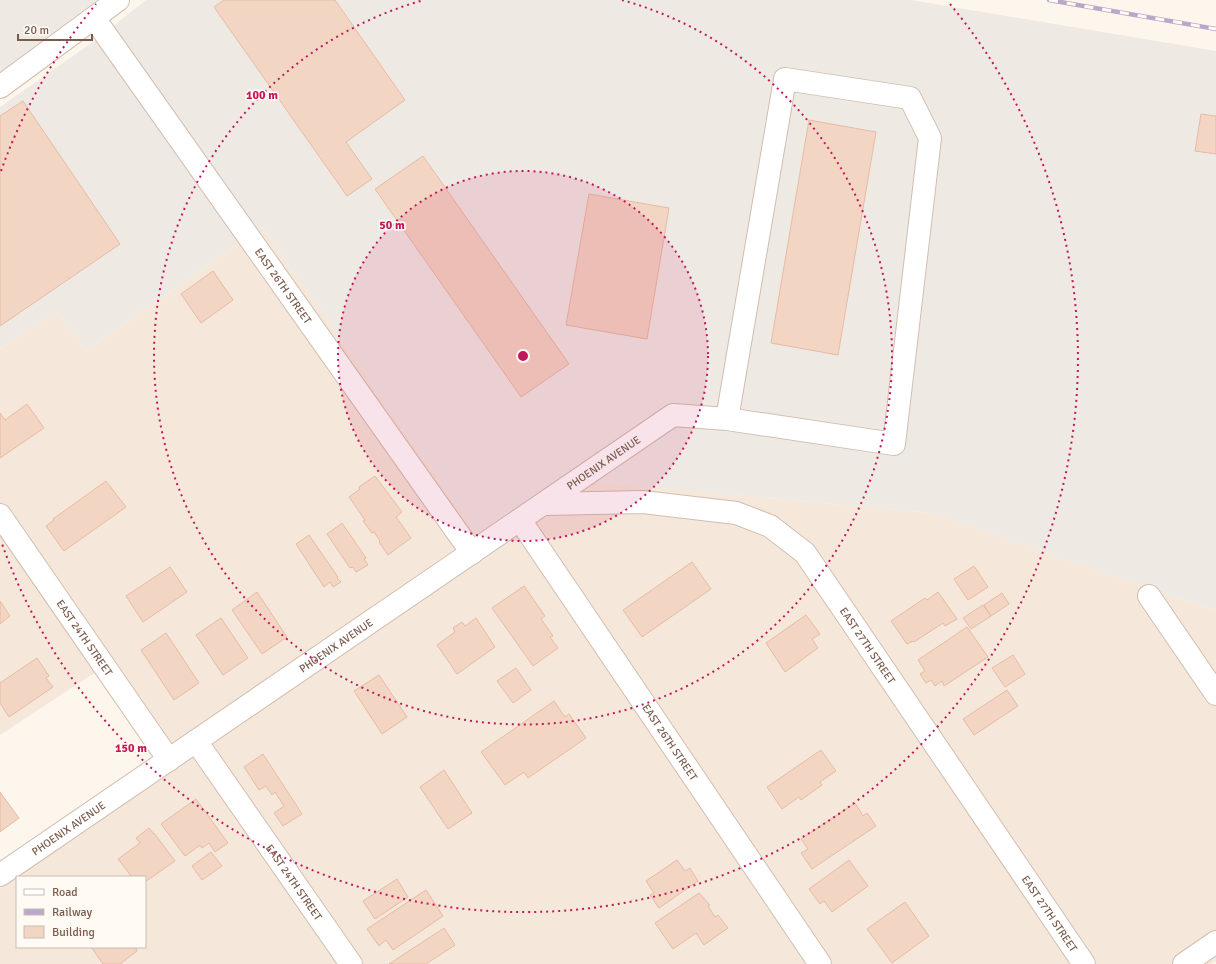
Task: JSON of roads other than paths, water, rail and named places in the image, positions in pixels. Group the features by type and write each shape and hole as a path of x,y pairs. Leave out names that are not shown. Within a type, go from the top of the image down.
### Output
{"street":[{"path":"0,87 118,0"},
{"name":"EAST 26TH STREET","path":"94,18 472,553"},
{"path":"785,79 910,98 930,138 894,444 727,419 785,79"},
{"name":"PHOENIX AVENUE","path":"0,875 673,415 727,419"},
{"name":"EAST 27TH STREET","path":"544,504 643,502 736,513 770,526 805,553 1084,964"},
{"name":"EAST 24TH STREET","path":"0,515 169,760"},
{"name":"EAST 26TH STREET","path":"520,520 820,964"},
{"path":"1149,596 1216,694"},
{"name":"EAST 24TH STREET","path":"196,741 351,964"},
{"path":"1184,964 1216,943"}],"railway":[{"path":"1049,0 1216,29"}]}
